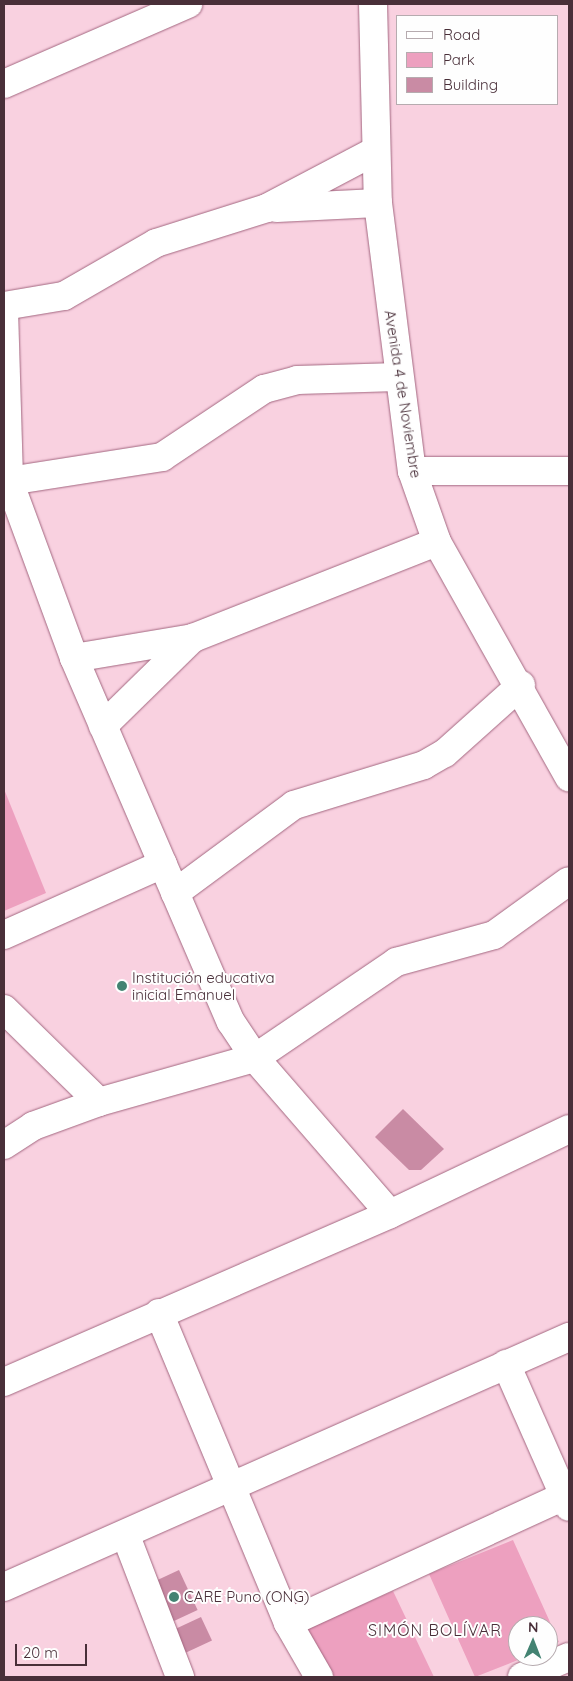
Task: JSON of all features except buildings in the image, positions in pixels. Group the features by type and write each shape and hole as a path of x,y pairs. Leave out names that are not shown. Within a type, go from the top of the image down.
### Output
{"street":[{"path":"4,84 188,4"},
{"name":"Avenida 4 de Noviembre","path":"373,4 375,152 378,203 398,377 412,471 437,542 521,685 569,777"},
{"path":"375,152 267,208 156,243 64,296 4,308 6,483 74,658 231,1022 255,1058 390,1214"},
{"path":"267,208 378,203"},
{"path":"6,483 162,457 264,389 297,380 398,377"},
{"path":"412,471 569,470"},
{"path":"74,658 193,638 437,542"},
{"path":"103,726 193,638"},
{"path":"175,893 294,805 424,765 445,753 521,685"},
{"path":"4,935 163,864"},
{"path":"4,1145 33,1126 99,1102 255,1058 396,962 494,935 569,881"},
{"path":"4,1008 99,1102"},
{"path":"4,1382 390,1214 569,1129"},
{"path":"159,1313 288,1623 319,1677"},
{"path":"4,1587 126,1536 569,1337"},
{"path":"288,1623 567,1501 506,1364"},
{"path":"126,1536 175,1676"},
{"path":"522,1677 569,1657"}],"green space":[{"path":"4,789 46,893 4,911"},
{"path":"513,1540 547,1616 508,1616 508,1664 475,1677 429,1574"},
{"path":"393,1591 434,1677 320,1677 301,1632"}],"place":[{"name":"Institución educativa inicial Emanuel","path":"122,986"},
{"name":"CARE Puno (ONG)","path":"174,1597"}],"district":[{"name":"SIMÓN BOLÍVAR","path":"435,1630"}]}
